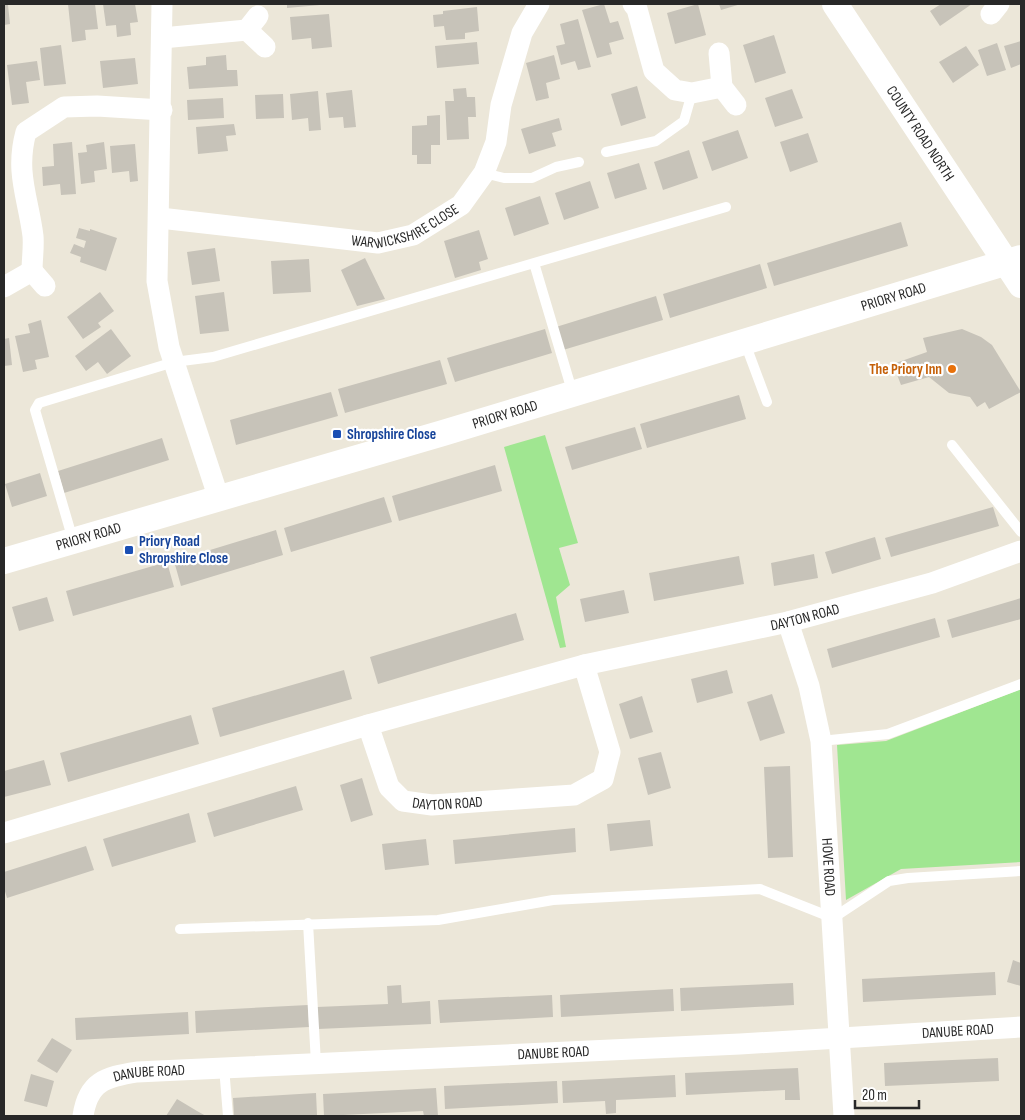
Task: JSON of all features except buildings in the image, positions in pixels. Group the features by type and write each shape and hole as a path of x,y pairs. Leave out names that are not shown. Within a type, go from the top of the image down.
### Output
{"street":[{"path":"162,4 162,110 158,281 169,347 220,498"},
{"name":"WARWICKSHIRE CLOSE","path":"160,218 378,244 414,234 461,205 484,172 496,142 501,105 522,33 539,4"},
{"path":"632,4 637,9 654,71 675,90 692,93 722,87"},
{"name":"COUNTY ROAD NORTH","path":"835,4 1013,260 1021,285"},
{"path":"162,38 255,17 265,47"},
{"path":"720,53 722,87 736,105"},
{"path":"4,287 39,279 22,182 20,152 26,132 64,107 96,106 162,110"},
{"name":"PRIORY ROAD","path":"4,561 573,394 1013,260"},
{"name":"DAYTON ROAD","path":"4,833 368,725 584,665 788,622 932,583 1021,551"},
{"name":"HOVE ROAD","path":"788,622 809,686 821,741 844,1116"},
{"name":"DAYTON ROAD","path":"368,725 389,787 403,801 432,805 574,796 603,779 610,752 584,665"},
{"name":"DANUBE ROAD","path":"83,1116 85,1102 90,1090 104,1080 137,1072 1021,1027"}],"lane":[{"path":"606,152 656,141 684,121 692,93"},
{"path":"484,172 504,178 532,178 556,167 579,162"},
{"path":"73,541 35,410 39,403 174,362 213,357 726,207"},
{"path":"534,263 573,394"},
{"path":"744,342 767,402"},
{"path":"952,445 1021,532"},
{"path":"821,741 888,734 1021,684"},
{"path":"180,929 308,923 438,920 553,900 760,889 833,918 889,881 908,878 1021,871"},
{"path":"308,923 316,1063"},
{"path":"224,1067 228,1116"}],"green space":[{"path":"545,435 578,543 559,548 570,585 556,597 566,647 560,648 504,447"},
{"path":"1021,689 1021,862 901,869 846,900 837,745 886,741"}],"place":[{"name":"The Priory Inn","path":"952,369"},
{"name":"Shropshire Close","path":"337,434"},
{"name":"Priory Road Shropshire Close","path":"129,550"}]}
